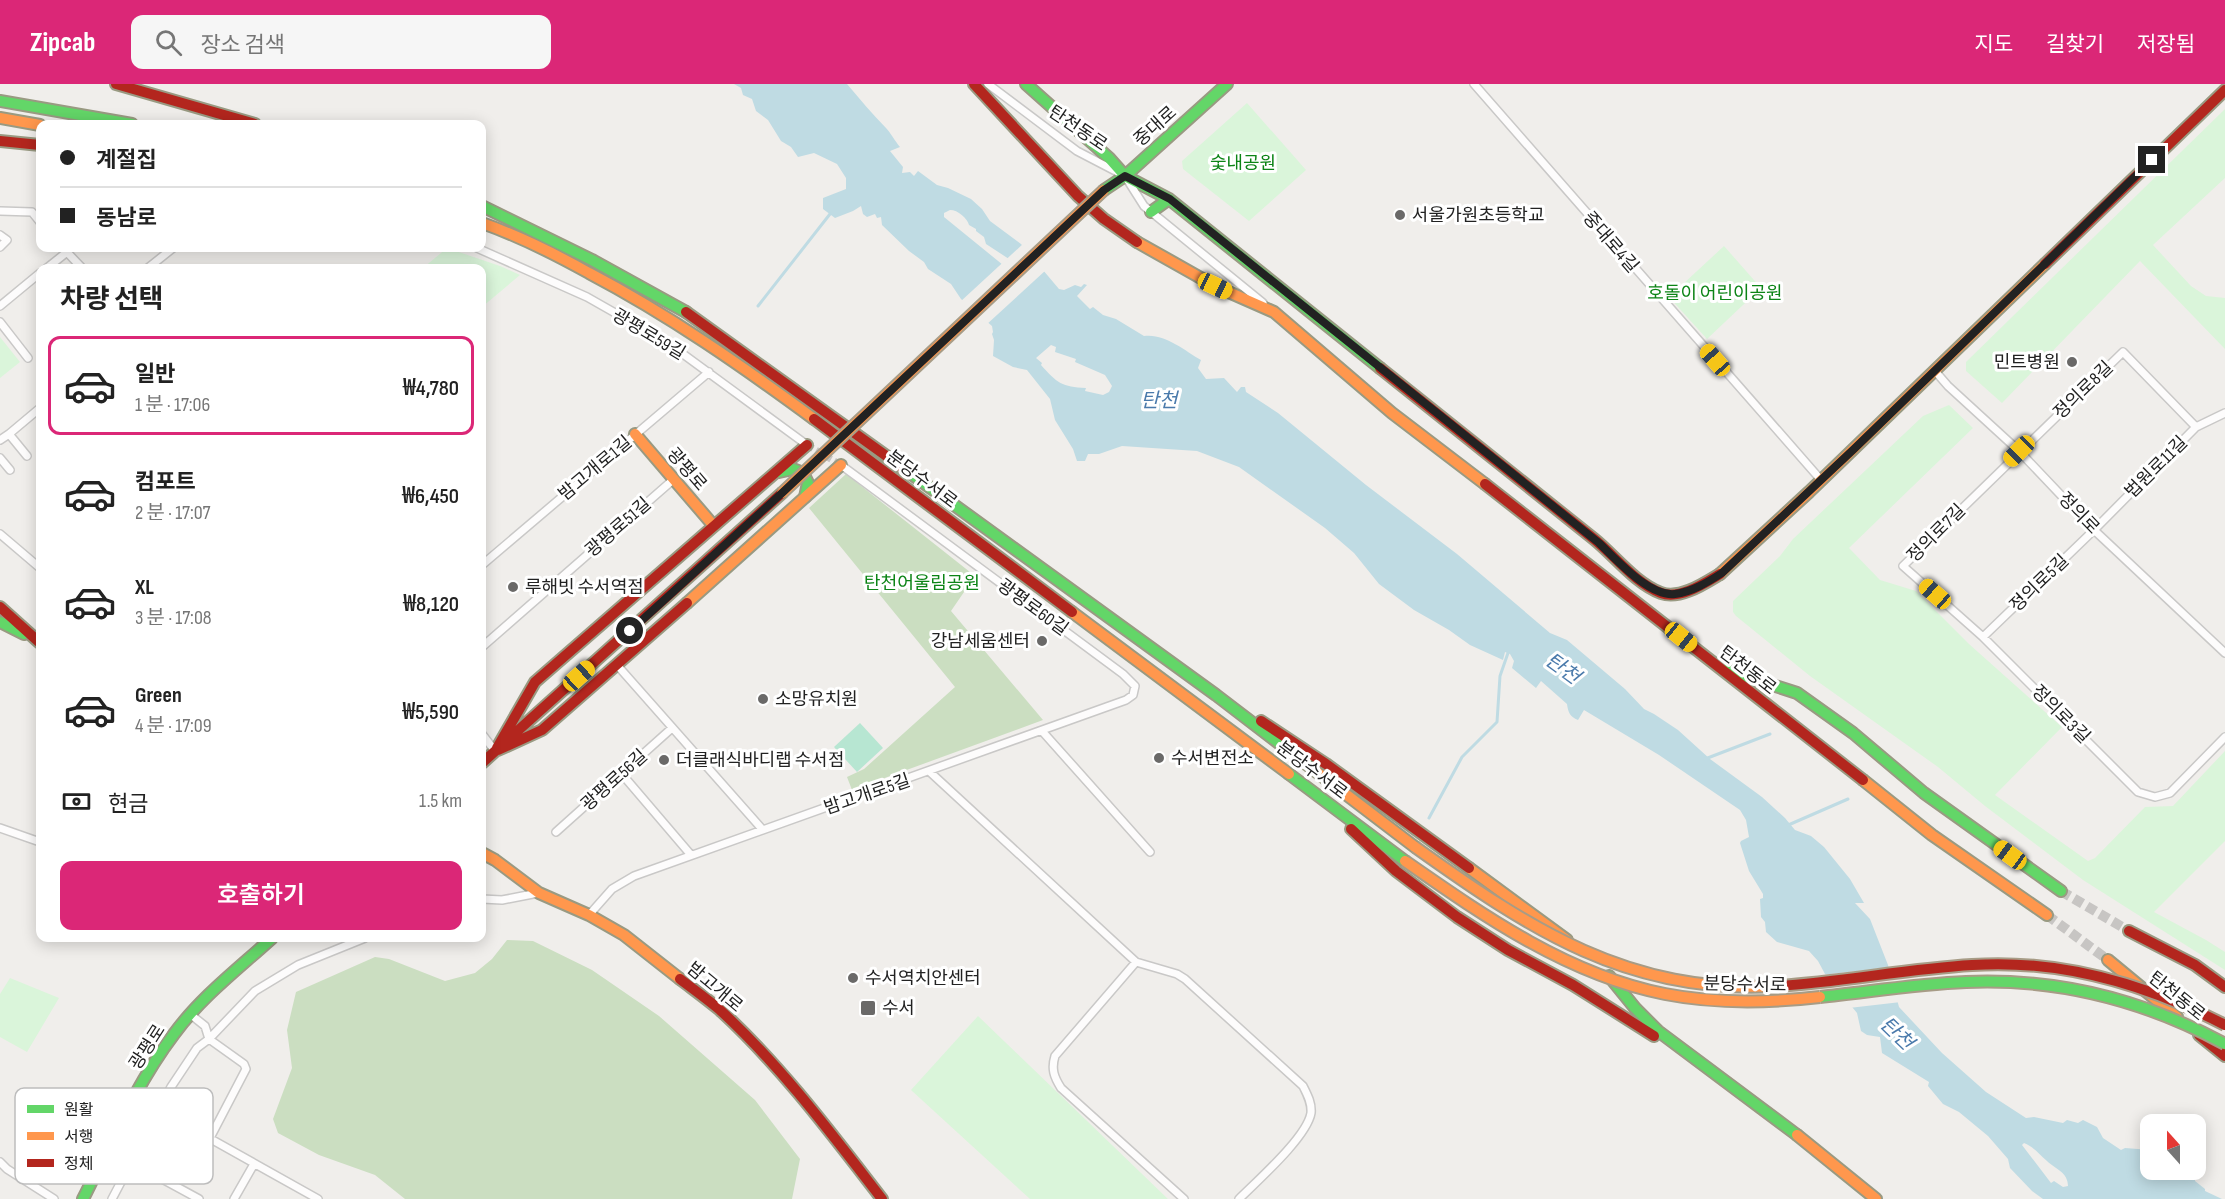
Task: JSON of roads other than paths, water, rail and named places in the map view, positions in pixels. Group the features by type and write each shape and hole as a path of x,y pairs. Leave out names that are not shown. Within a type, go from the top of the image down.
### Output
{"main road":[{"path":"116,84 241,120"},
{"path":"974,84 1078,196 1104,219 1144,247 1195,275 1274,312"},
{"path":"1026,84 1109,158 1125,176 1170,199 1599,543 1651,589 1662,594 1676,594 1698,587 1722,573 1935,371 2225,90"},
{"name":"중대로","path":"495,751 782,493 1104,190 1125,176 1227,84"},
{"path":"0,101 109,120"},
{"path":"0,118 36,124"},
{"path":"0,141 36,145"},
{"path":"1151,212 1170,199"},
{"name":"분당수서로","path":"486,208 533,228 620,273 700,320 1216,695 1486,899 1544,935 1618,965 1668,978 1739,986 1765,987 1816,983 1974,965 2054,967 2120,981 2168,997 2225,1025"},
{"name":"분당수서로","path":"486,224 581,267 673,319 751,372 1477,912 1520,938 1583,969 1632,987 1705,1000 1768,1003 1961,982 2054,986 2129,1002 2170,1016 2225,1044"},
{"name":"탄천동로","path":"1274,312 1392,412 1932,835 2047,915"},
{"name":"광평로","path":"635,434 713,525"},
{"path":"486,759 495,751 536,682 807,445"},
{"path":"495,751 542,730 841,465"},
{"path":"768,477 788,468 798,469 805,474 808,482 805,498"},
{"path":"0,607 36,639"},
{"path":"0,622 36,641"},
{"path":"1718,667 1797,693 1852,733 1924,793 2061,891"},
{"path":"1216,695 1278,730 1589,957 1658,1030 1820,1152 1876,1199"},
{"path":"1307,786 1396,871 1457,917 1508,950 1573,985 1635,1023 1788,1135 1868,1199"},
{"name":"밤고개로","path":"486,855 539,892 589,915 624,935 719,1010 745,1034 814,1111 882,1199"},
{"path":"2129,931 2196,966 2225,987"},
{"name":"광평로","path":"140,1088 156,1060 190,1014 268,942"},
{"name":"탄천동로","path":"2108,960 2225,1056"},
{"name":"광평로","path":"83,1199 90,1184"}],"street":[{"name":"탄천동로","path":"988,84 1077,151 1125,176 1144,206 1274,312"},
{"name":"중대로4길","path":"1474,84 1821,480"},
{"path":"0,210 32,212 36,217"},
{"path":"0,235 7,240 0,247"},
{"path":"51,264 63,252"},
{"path":"67,252 78,264"},
{"path":"153,264 168,252"},
{"name":"광평로59길","path":"486,252 587,297 668,343 807,445"},
{"path":"0,306 36,276"},
{"path":"0,322 28,358"},
{"name":"정의로8길","path":"2019,451 2123,352 2196,427"},
{"name":"정의로","path":"1935,371 1948,386 2019,451 2094,530 2225,653"},
{"name":"밤고개로1길","path":"486,562 709,372"},
{"path":"0,440 36,411"},
{"name":"법원로11길","path":"2094,530 2196,427 2225,413"},
{"path":"9,434 27,456"},
{"name":"정의로7길","path":"1983,637 1903,566 2019,451"},
{"path":"0,458 10,470"},
{"name":"광평로60길","path":"841,465 1114,667 1135,686"},
{"name":"광평로51길","path":"486,644 674,479"},
{"name":"정의로5길","path":"1983,637 2094,530"},
{"path":"0,534 36,565"},
{"name":"정의로3길","path":"1983,637 2138,792 2155,797 2170,793 2225,737"},
{"path":"617,665 762,829"},
{"name":"밤고개로5길","path":"589,915 612,889 634,876 1126,700 1133,695 1135,686"},
{"name":"광평로56길","path":"556,832 672,728"},
{"path":"1042,731 1150,852"},
{"path":"486,739 495,751"},
{"path":"621,772 691,855"},
{"path":"930,772 1136,962 1181,976 1303,1086 1308,1094 1311,1112 1301,1133 1239,1199"},
{"path":"0,828 36,841"},
{"path":"486,899 502,900 539,892"},
{"path":"170,1088 197,1048 209,1039 255,991 298,965 355,942"},
{"path":"1136,962 1055,1056 1052,1067 1061,1088 1184,1199"},
{"path":"190,1014 205,1026 209,1039 246,1066 213,1132"},
{"path":"213,1140 318,1199"},
{"path":"0,1162 15,1174"},
{"path":"234,1199 254,1164"},
{"path":"30,1184 54,1199"},
{"path":"112,1199 120,1184"},
{"path":"171,1184 199,1199"}],"water":[{"name":"탄천","path":"734,84 847,84 900,147 890,151 903,167 902,173 910,172 914,176 918,171 937,185 971,199 990,221 1021,244 1059,289 1087,285 1077,296 1090,309 1093,307 1103,315 1116,319 1144,336 1159,337 1181,347 1201,360 1198,368 1206,379 1224,378 1237,392 1241,387 1245,387 1246,392 1278,413 1366,485 1457,554 1550,633 1567,640 1625,689 1644,709 1678,730 1710,759 1762,797 1795,830 1811,836 1824,847 1850,879 1864,903 1855,903 1870,919 1888,965 1899,1007 1942,1053 1986,1092 2026,1118 2034,1117 2063,1123 2067,1120 2078,1123 2083,1120 2097,1127 2103,1138 2121,1150 2125,1148 2140,1149 2140,1180 2195,1180 2205,1191 2222,1199 2043,1199 2032,1191 2010,1168 2008,1159 1988,1136 1959,1112 1943,1104 1928,1086 1929,1082 1882,1053 1880,1037 1867,1035 1861,1031 1857,1013 1809,951 1777,942 1766,932 1765,922 1761,917 1760,899 1763,898 1763,894 1749,871 1740,843 1749,837 1746,820 1740,810 1659,755 1584,710 1578,720 1573,717 1567,704 1541,681 1536,688 1512,668 1514,661 1510,654 1505,652 1503,660 1470,645 1414,610 1379,584 1354,553 1325,528 1239,467 1197,451 1122,446 1099,454 1088,454 1085,461 1077,461 1073,449 1055,420 1050,399 1027,370 1013,367 993,356 992,326 961,299 951,284 928,269 924,262 882,225 881,217 877,218 875,214 867,217 863,214 861,206 835,218 823,209 823,198 846,189 846,178 837,164 814,153 798,157 791,147 781,141 768,120 756,111 752,99 743,95 741,88","holes":["950,210 956,211 984,237 986,244 1009,259 1003,265 944,217 944,213","1051,345 1056,347 1055,352 1076,359 1075,362 1105,375 1112,386 1109,392 1103,395 1085,391 1086,388 1065,385 1051,376 1036,358","2024,1143 2060,1171 2066,1177 2068,1186 2063,1187 2054,1181 2051,1183 2022,1145"]}],"waterway":[{"path":"758,306 830,214"},
{"path":"1429,818 1462,757 1497,722 1500,676 1508,653"},
{"path":"1705,759 1770,734"},
{"path":"1786,826 1848,799"}],"tunnel":[{"path":"807,445 841,465"},
{"path":"2061,891 2129,931"},
{"path":"2047,915 2108,960"}],"place":[{"name":"서울가원초등학교","path":"1400,215"},
{"name":"민트병원","path":"2072,362"},
{"name":"루해빗 수서역점","path":"513,587"},
{"name":"강남세움센터","path":"1042,641"},
{"name":"소망유치원","path":"763,699"},
{"name":"수서변전소","path":"1159,758"},
{"name":"더클래식바디랩 수서점","path":"664,760"},
{"name":"수서역치안센터","path":"853,978"},
{"name":"수서","path":"868,1008"}],"park label":[{"name":"숯내공원","path":"1243,163"},
{"name":"호돌이 어린이공원","path":"1715,293"},
{"name":"탄천어울림공원","path":"922,583"}]}
